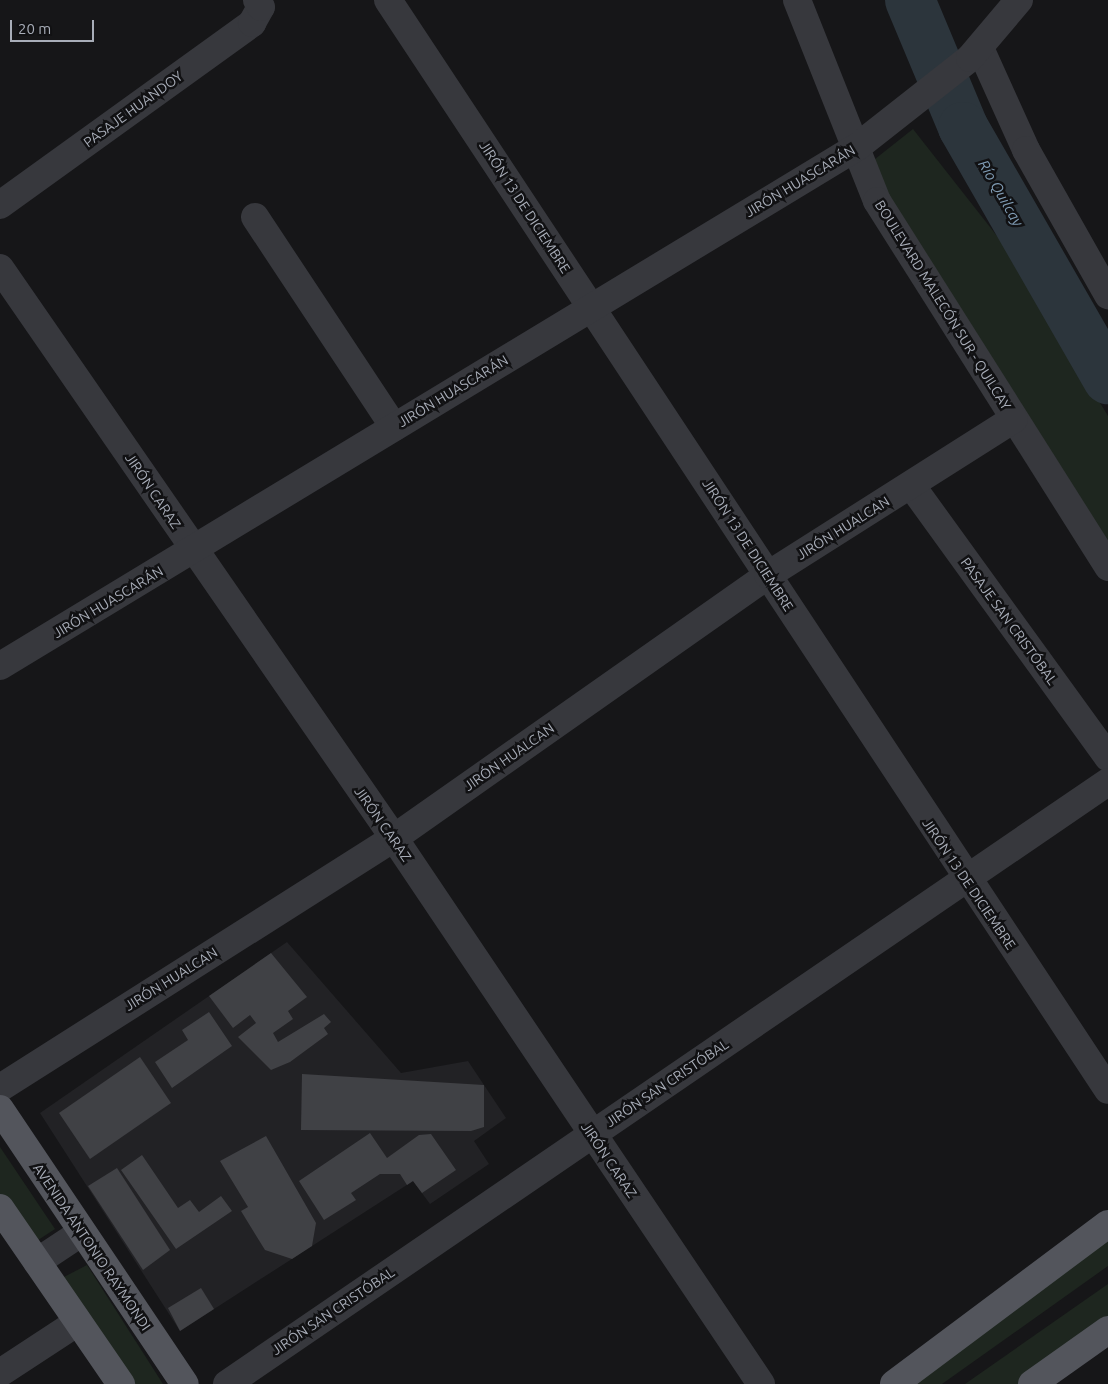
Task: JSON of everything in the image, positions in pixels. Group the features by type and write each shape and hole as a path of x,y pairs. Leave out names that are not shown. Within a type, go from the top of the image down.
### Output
{"main road":[{"name":"AVENIDA ANTONIO RAYMONDI","path":"0,1109 185,1384"},
{"path":"0,1208 121,1384"},
{"path":"894,1384 1108,1224"},
{"path":"1032,1384 1108,1330"}],"street":[{"name":"JIRÓN 13 DE DICIEMBRE","path":"388,0 768,575 965,879 1108,1090"},
{"name":"BOULEVARD MALECÓN SUR - QUILCAY","path":"797,0 877,201 1108,567"},
{"name":"PASAJE HUANDOY","path":"0,205 252,24 259,4"},
{"name":"JIRÓN HUASCARÁN","path":"0,666 194,551 394,427 856,147 904,112 975,53 1012,4"},
{"path":"975,53 1026,150 1108,294"},
{"path":"255,217 394,427"},
{"name":"JIRÓN CARAZ","path":"0,268 394,838 591,1134 761,1384"},
{"name":"JIRÓN HUALCAN","path":"0,1088 394,838 768,575 1014,419"},
{"name":"PASAJE SAN CRISTÓBAL","path":"911,485 1108,757"},
{"name":"JIRÓN SAN CRISTÓBAL","path":"227,1384 1108,782"},
{"path":"37,1262 82,1232"},
{"path":"0,1373 78,1322"}],"shaded area":[{"path":"913,129 1008,250 1108,416 1108,549 883,199 870,163"},
{"path":"287,942 401,1073 468,1061 506,1118 474,1141 489,1164 430,1204 413,1181 180,1331 40,1113"},
{"path":"0,1147 55,1229 32,1244 0,1196"},
{"path":"1108,1228 1108,1266 942,1384 898,1384"},
{"path":"87,1265 163,1384 132,1384 62,1278"},
{"path":"1108,1284 1108,1321 1022,1384 965,1384"}],"building":[{"path":"271,953 307,997 288,1011 293,1019 273,1033 278,1042 324,1014 331,1022 324,1028 328,1034 290,1062 271,1070 238,1037 256,1023 250,1015 233,1028 209,996"},
{"path":"209,1012 232,1046 172,1088 155,1062 188,1040 182,1030"},
{"path":"140,1057 171,1103 90,1159 59,1113"},
{"path":"302,1074 484,1085 484,1127 471,1131 301,1130"},
{"path":"370,1133 387,1158 419,1135 431,1134 456,1170 422,1193 413,1181 407,1185 400,1174 380,1174 351,1193 356,1200 324,1220 299,1181"},
{"path":"266,1136 316,1223 312,1246 292,1259 265,1250 241,1211 248,1207 220,1161"},
{"path":"142,1155 178,1208 190,1200 199,1212 221,1196 232,1211 176,1249 121,1170"},
{"path":"117,1168 170,1250 143,1270 88,1186"},
{"path":"201,1288 214,1309 180,1331 168,1308"}],"waterway":[{"name":"Río Quilcay","path":"910,0 963,127 1108,379"}]}
